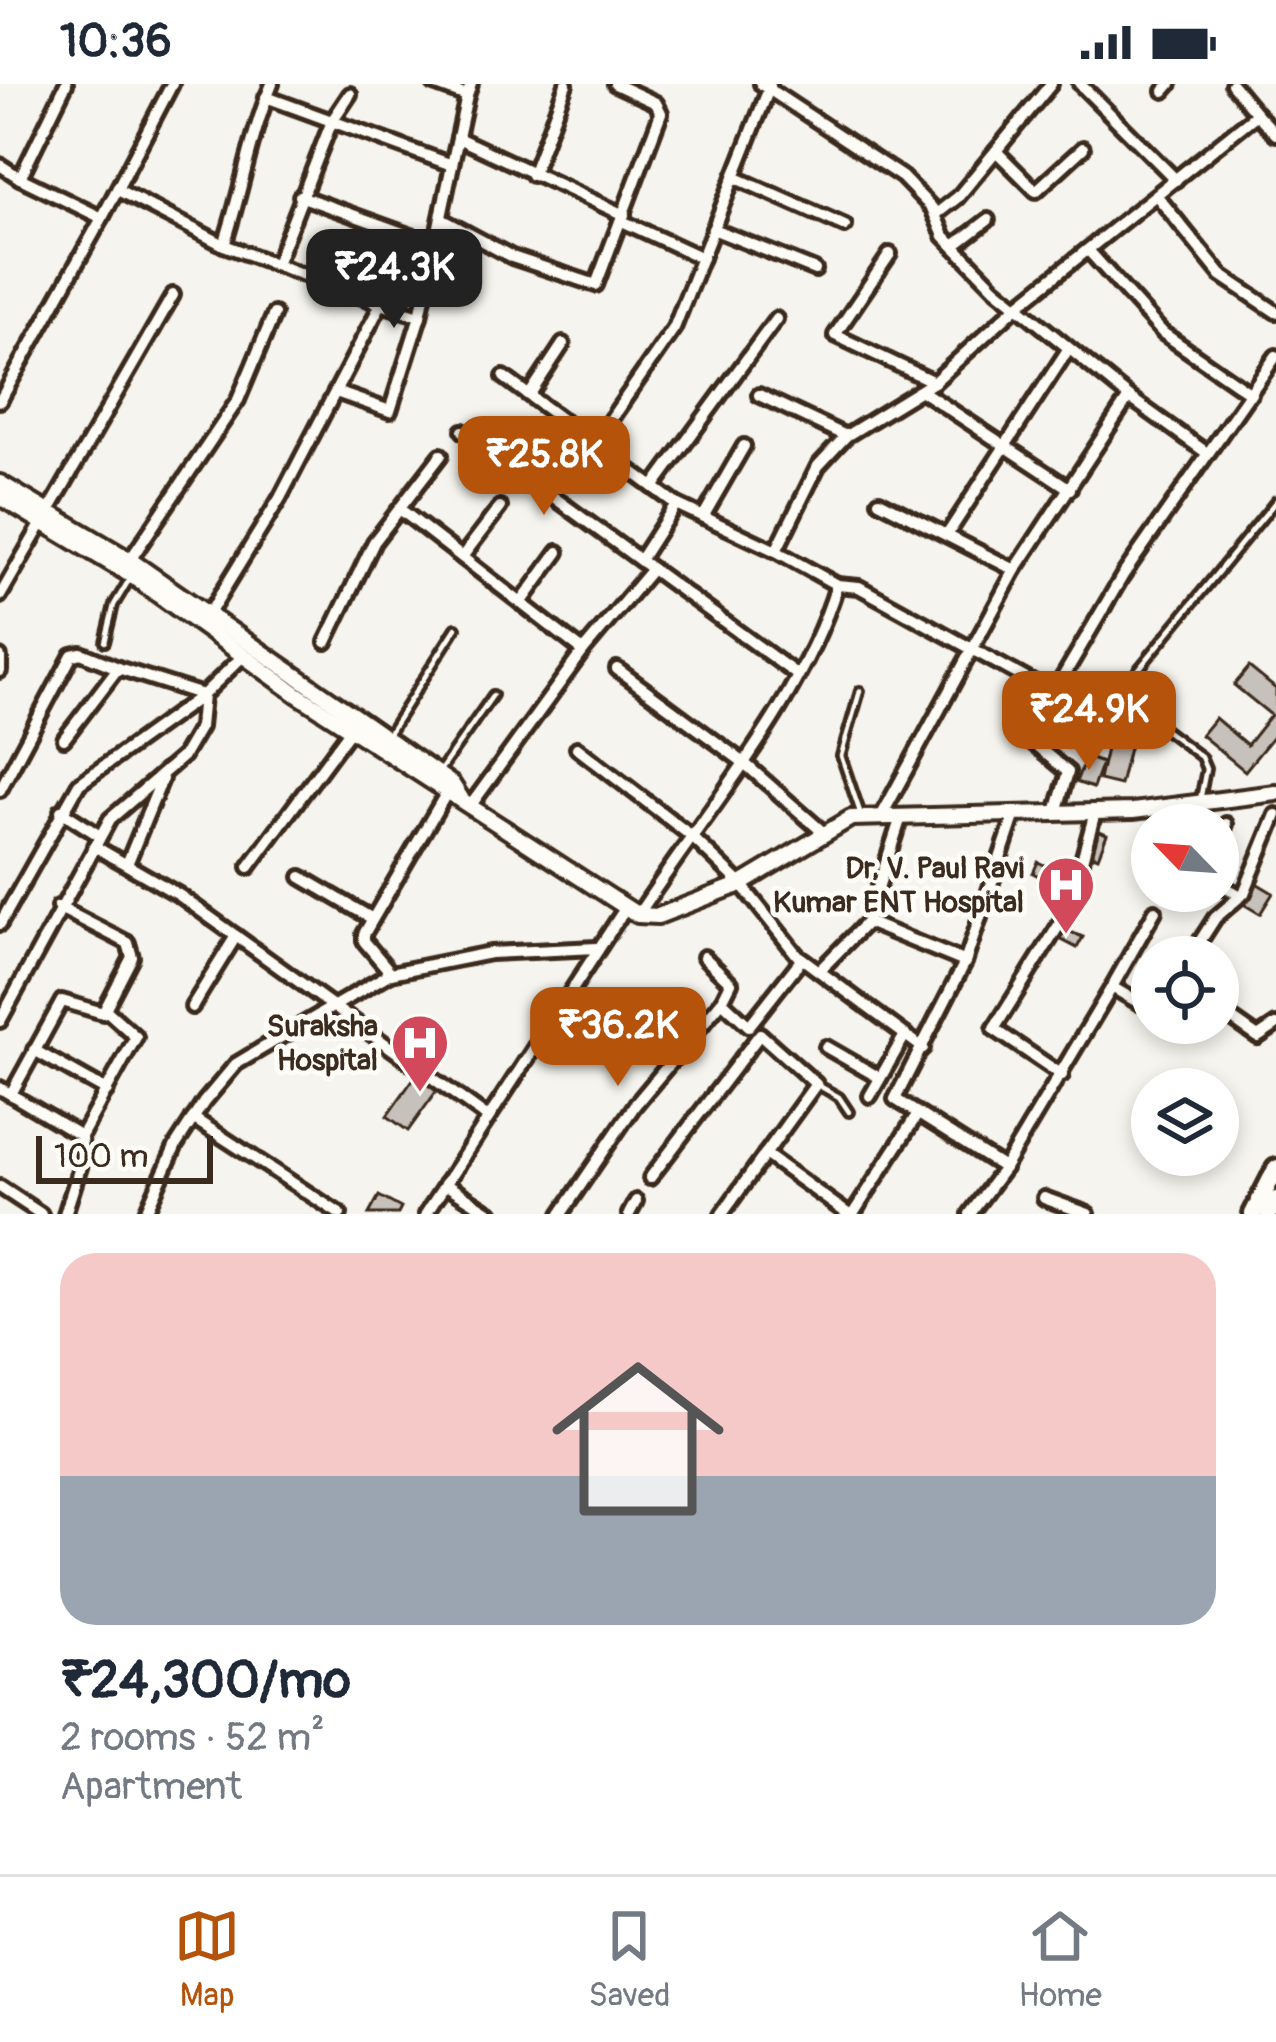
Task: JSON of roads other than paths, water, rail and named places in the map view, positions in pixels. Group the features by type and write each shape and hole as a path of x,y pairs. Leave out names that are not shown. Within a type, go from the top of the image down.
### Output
{"main road":[{"path":"0,483 207,617 351,729 632,911 658,916 741,884 862,817 1095,812 1276,793"},
{"path":"0,497 47,517"},
{"path":"131,568 242,657 386,738 458,795"},
{"path":"1253,1214 1276,1169"},
{"path":"1269,1214 1276,1200"}],"street":[{"path":"20,178 66,84"},
{"path":"0,401 172,84"},
{"path":"224,245 242,189 249,140 272,84"},
{"path":"336,392 390,411 419,316 469,90 434,84"},
{"path":"532,176 566,84"},
{"path":"441,219 512,257 590,287 599,281 661,109 615,84"},
{"path":"934,214 958,197 1051,84"},
{"path":"1080,84 1176,180"},
{"path":"1232,84 1276,134"},
{"path":"595,442 674,328 767,86 902,177 934,214 953,246 1016,307 1067,351 1207,453"},
{"path":"276,263 332,121 350,94"},
{"path":"266,97 452,165"},
{"path":"776,551 818,466 846,436 934,382 1016,307 1257,114"},
{"path":"458,138 702,258"},
{"path":"996,151 1036,191 1082,148"},
{"path":"0,165 102,218"},
{"path":"734,177 845,226"},
{"path":"118,190 224,245 419,316"},
{"path":"300,196 436,245"},
{"path":"1157,196 1221,275 1276,312"},
{"path":"953,246 988,220"},
{"path":"713,229 815,270"},
{"path":"1088,250 1163,334 1251,394"},
{"path":"890,254 835,334 934,382"},
{"path":"0,596 173,295"},
{"path":"207,617 381,304"},
{"path":"131,568 238,400 274,314"},
{"path":"653,487 776,319"},
{"path":"530,394 563,344"},
{"path":"947,535 1067,351"},
{"path":"1057,812 1067,772 1027,738 1050,692 1276,356"},
{"path":"504,377 676,504 837,585 860,587 1050,692"},
{"path":"922,391 1070,489"},
{"path":"759,395 846,436"},
{"path":"882,815 970,646 1129,397"},
{"path":"463,430 796,674"},
{"path":"703,517 744,446"},
{"path":"326,642 374,542 441,455"},
{"path":"879,501 1015,570"},
{"path":"640,560 676,504"},
{"path":"462,557 500,507"},
{"path":"401,510 583,651"},
{"path":"521,603 559,551"},
{"path":"391,973 364,941 371,918 458,795 652,569"},
{"path":"426,1214 597,948 632,911 742,762 796,674 837,585"},
{"path":"0,790 72,656 81,653 203,695"},
{"path":"0,657 0,671"},
{"path":"0,924 79,784 203,695 242,657"},
{"path":"64,739 118,668"},
{"path":"617,669 742,762 825,834"},
{"path":"127,864 162,779 200,727 203,695"},
{"path":"249,867 351,729"},
{"path":"577,748 691,835 741,884 799,956 923,1048"},
{"path":"0,1021 58,907 119,808 162,779"},
{"path":"61,811 127,864 236,936 488,1118"},
{"path":"1061,1075 994,1029 1069,909 1095,812"},
{"path":"1004,1168 896,1099 965,962 1016,814"},
{"path":"1204,936 1241,896 1271,839 1276,815"},
{"path":"819,971 867,922 901,817"},
{"path":"301,877 371,918"},
{"path":"58,907 132,947 133,957 106,1010 97,1015 71,1000 62,1001 6,1091 81,1136"},
{"path":"970,1214 1004,1168 1155,912"},
{"path":"867,922 965,962"},
{"path":"192,1007 236,936"},
{"path":"145,1214 194,1118 236,1064 334,1006 391,973 490,953 597,948"},
{"path":"749,1026 802,959 799,956"},
{"path":"561,1214 635,1105 722,1001 731,983 704,957"},
{"path":"1112,987 1131,998"},
{"path":"722,1001 816,1084 722,1214"},
{"path":"64,1214 82,1161 81,1136 136,1037 106,1010"},
{"path":"1239,1024 1258,1037 1276,1024"},
{"path":"650,1178 761,1035"},
{"path":"870,1096 905,1035"},
{"path":"826,1048 880,1078"},
{"path":"34,1050 107,1091"},
{"path":"765,1154 850,1214 916,1115"},
{"path":"194,1118 340,1214"},
{"path":"446,1184 492,1214"},
{"path":"0,1187 36,1213"},
{"path":"1044,1198 1088,1214"},
{"path":"629,1214 636,1201"}],"lane":[{"path":"1200,800 1206,769 1201,757 1125,700 1125,686 1276,501"},
{"path":"105,642 114,605 131,568"},
{"path":"386,738 456,628"},
{"path":"860,691 841,756 862,817"},
{"path":"437,774 493,695"},
{"path":"816,1084 839,1096 849,1112"}],"place":[{"name":"Dr. V. Paul Ravi Kumar ENT Hospital","path":"1066,936"},
{"name":"Suraksha Hospital","path":"420,1094"}]}
